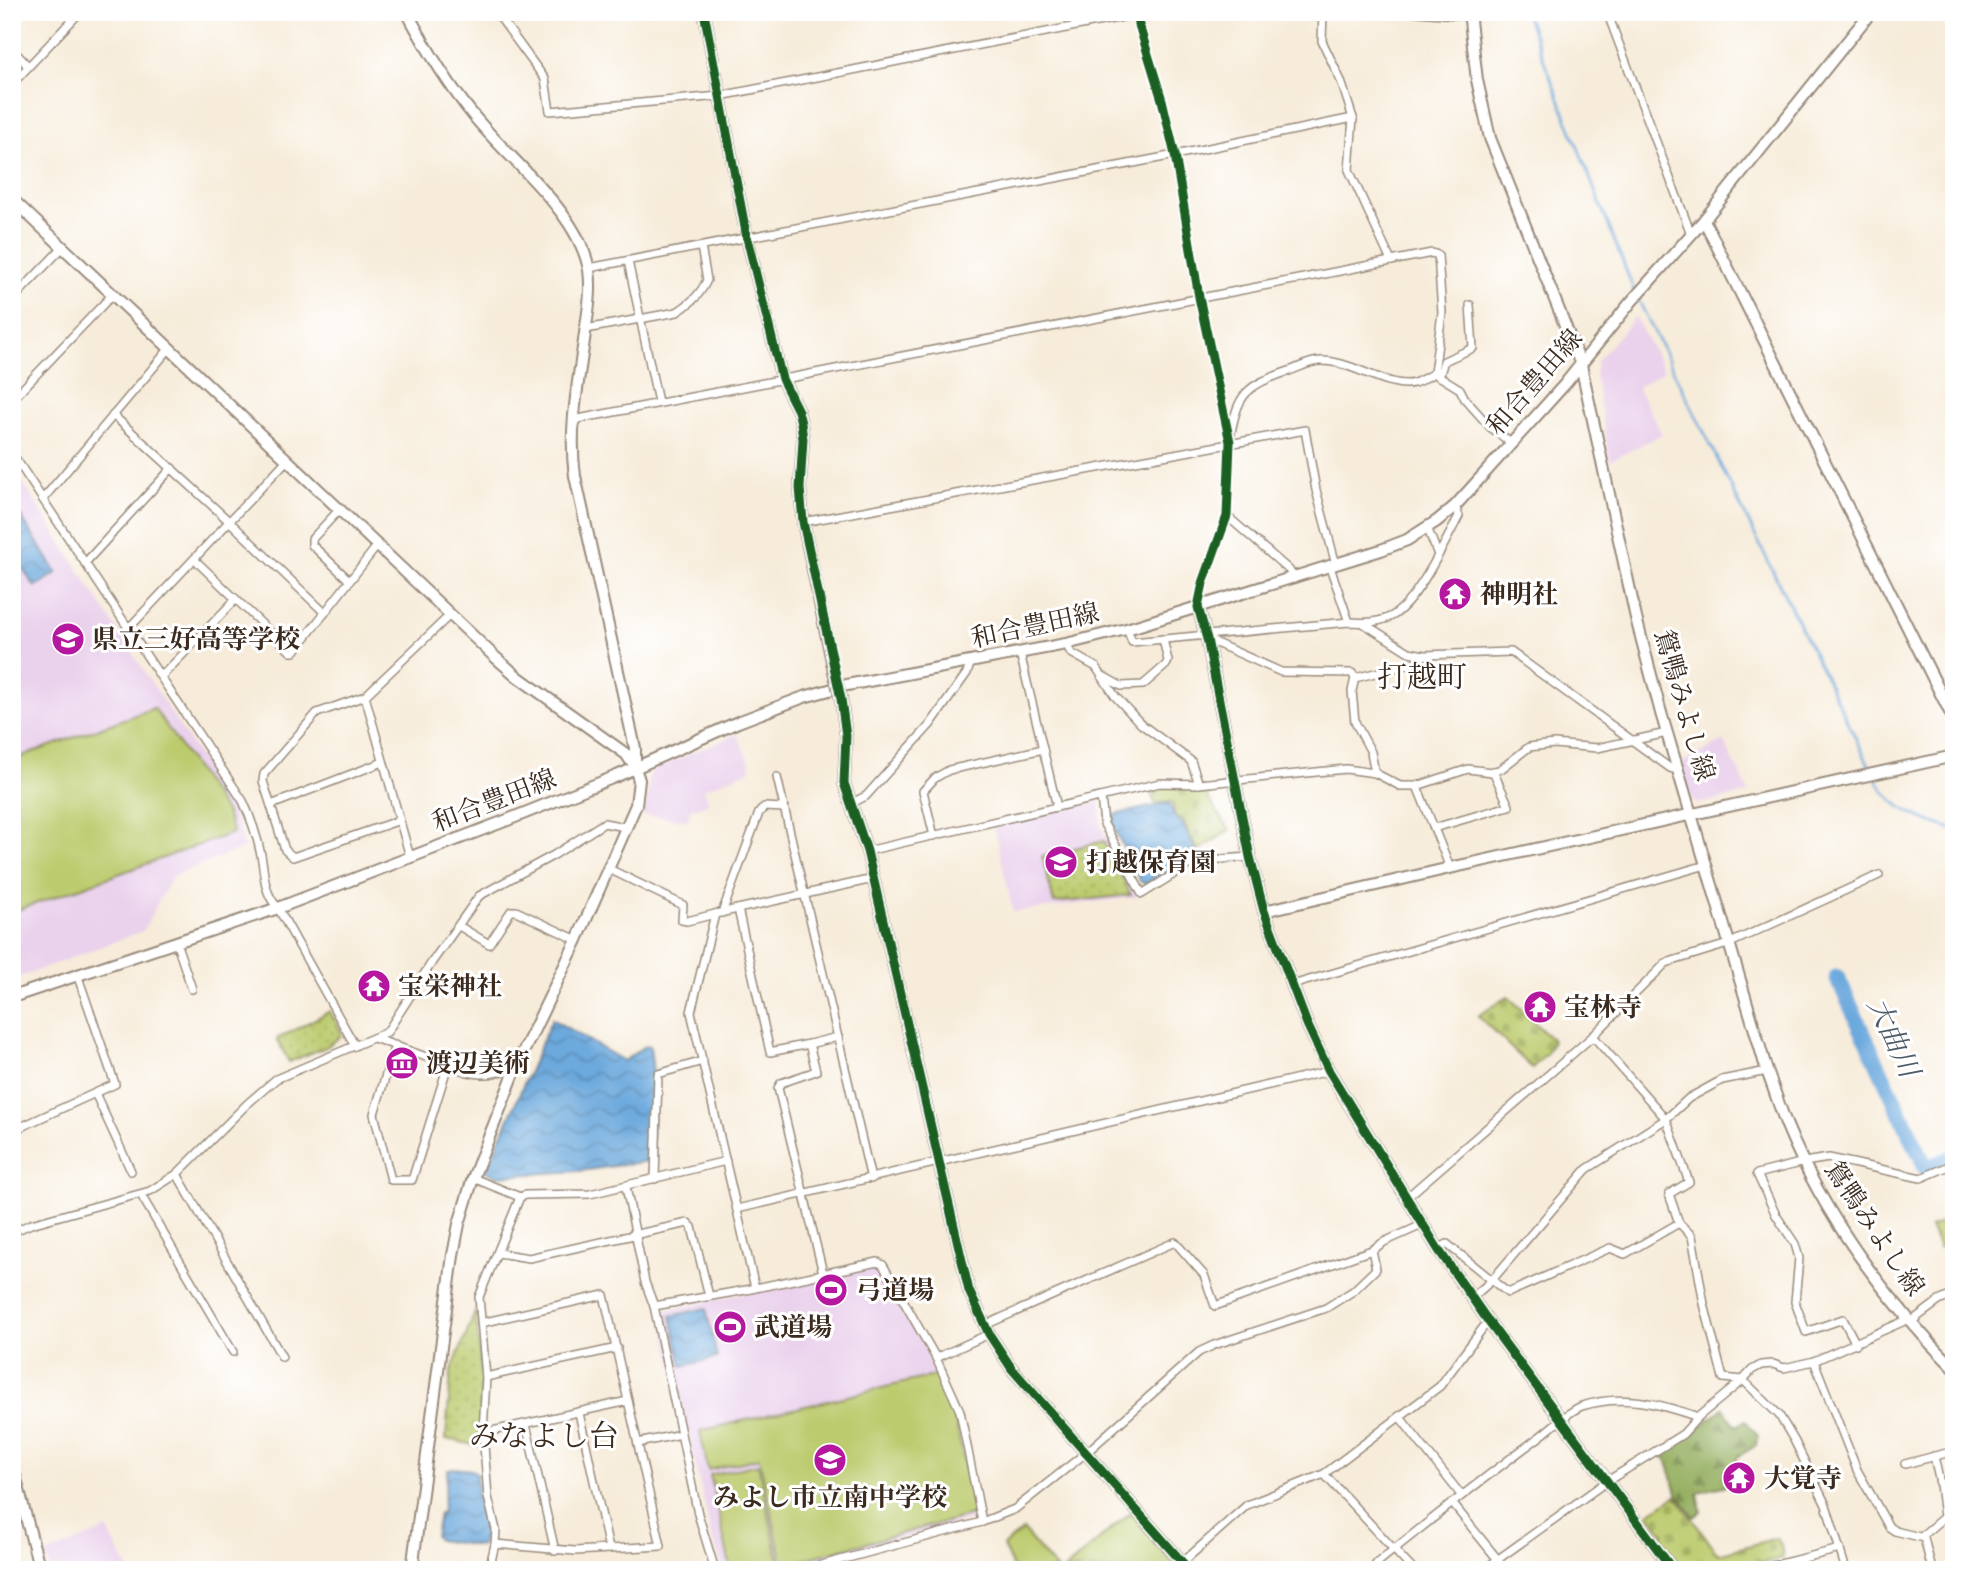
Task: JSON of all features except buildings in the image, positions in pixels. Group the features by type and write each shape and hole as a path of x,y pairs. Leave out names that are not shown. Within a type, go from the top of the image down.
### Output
{"street":[{"path":"12,83 80,12"},
{"path":"407,12 432,57 459,97 571,225 580,241 589,268 586,329 573,420 572,450 575,476 635,748 635,768"},
{"path":"496,12 545,79 550,111 720,96 1148,12"},
{"path":"704,12 747,238 782,379 801,423 803,439 800,488 803,522 841,699 846,736 845,783 867,851 969,1291 987,1330 1012,1369 1186,1566 1247,1505 1324,1474 1440,1386 1488,1321"},
{"path":"1323,12 1322,41 1341,81 1353,118 1349,170 1391,261"},
{"path":"1417,12 1471,14"},
{"path":"1607,12 1691,234"},
{"name":"和合豊田線","path":"12,997 278,908 510,820 804,696 847,685 1066,644 1127,629 1294,579 1407,540 1455,506 1581,365 1631,302 1704,220 1871,12"},
{"path":"1135,13 1162,100 1175,155 1199,297 1230,442"},
{"name":"鴛鴨みよし線","path":"1471,14 1477,80 1490,138 1581,365 1636,618 1728,944 1767,1071 1787,1126 1844,1231 1872,1272 1954,1368"},
{"path":"12,49 28,66"},
{"path":"589,268 1353,118"},
{"path":"12,199 512,672 626,754 639,780 636,805 577,940 515,1071 473,1178 459,1224 412,1570"},
{"path":"1704,220 1954,720"},
{"path":"12,300 63,247"},
{"path":"586,329 677,312 695,299 707,280 701,247"},
{"path":"573,420 1432,254 1438,255 1441,313 1437,375"},
{"path":"628,261 658,402"},
{"path":"12,400 113,295"},
{"path":"1471,305 1473,348 1444,361 1437,375 1414,383 1398,384 1354,367 1320,361 1259,381 1248,389 1238,408 1230,442 1227,516 1203,583 1198,607 1207,637 1250,857 1264,911 1329,1071 1438,1249 1561,1421 1673,1570"},
{"path":"43,499 169,349"},
{"path":"1437,375 1460,389 1465,399 1490,427 1511,443"},
{"path":"113,415 325,613"},
{"path":"803,522 1305,430 1333,566 1349,622"},
{"path":"12,453 243,801 253,824 265,887 270,898 355,1046"},
{"path":"129,628 287,460"},
{"path":"85,563 172,468"},
{"path":"1127,629 1132,642 1349,622 1363,623 1390,618 1402,609 1438,555 1459,516 1455,506"},
{"path":"339,510 312,539 312,545 349,580"},
{"path":"1227,516 1289,570 1294,579"},
{"path":"1427,527 1438,555"},
{"path":"195,560 294,652 377,546"},
{"path":"161,677 236,599"},
{"path":"400,820 293,857 285,850 263,781 264,774 317,713 365,696 451,614"},
{"path":"1376,631 1380,620"},
{"path":"1363,623 1409,652 1424,655 1511,652 1670,768 1679,769"},
{"path":"1207,637 1281,672 1352,673 1355,678 1352,691 1355,722 1371,752 1376,773"},
{"path":"1102,676 1121,686 1143,685 1168,661 1163,639"},
{"path":"1066,644 1071,653 1090,662 1115,696 1141,724 1191,761 1199,784"},
{"path":"1020,653 1057,807"},
{"path":"1355,678 1419,662 1424,655"},
{"path":"850,804 866,796 930,724 967,673 971,662"},
{"path":"365,696 410,857"},
{"path":"867,851 1160,783 1199,784 1335,769 1376,773 1400,786 1417,786 1468,769 1501,769 1529,747 1554,744 1597,748 1667,733"},
{"path":"934,836 923,791 935,778 949,770 1043,749"},
{"path":"1264,911 1954,756"},
{"path":"271,805 383,762"},
{"path":"1434,828 1508,806 1493,771"},
{"path":"777,777 871,1179"},
{"path":"1417,786 1450,868"},
{"path":"1101,797 1104,824 1142,894 1195,861 1250,857"},
{"path":"755,1288 691,1012 719,914 759,813 764,807 785,808"},
{"path":"12,1232 31,1224 141,1195 177,1174 276,1079 387,1032 479,896 554,855 604,823 625,827"},
{"path":"1292,985 1706,864"},
{"path":"609,869 683,905 682,919 687,921 874,880"},
{"path":"1405,1199 1593,1037 1666,963 1728,944 1879,875"},
{"path":"738,909 770,1052 838,1037"},
{"path":"458,926 489,944 511,911 516,911 577,940"},
{"path":"176,942 192,989"},
{"path":"12,1131 115,1084 77,974"},
{"path":"1593,1037 1666,1119 1689,1182 1669,1194 1679,1223 1692,1236 1704,1304 1723,1378 1743,1380 1779,1415 1826,1506 1846,1570"},
{"path":"373,1038 471,1074 488,1074 507,1069 515,1071"},
{"path":"809,1044 816,1071 782,1083 778,1088 822,1273"},
{"path":"395,1045 374,1114 391,1180 412,1180 415,1175 448,1065"},
{"path":"655,1179 658,1074 703,1061"},
{"path":"737,1209 1329,1071"},
{"path":"1472,1298 1492,1280 1587,1169 1666,1119 1689,1098 1723,1080 1767,1071"},
{"path":"96,1093 131,1171"},
{"path":"1856,1344 1843,1319 1806,1332 1795,1302 1800,1258 1795,1244 1776,1216 1757,1174 1804,1161 1829,1158 1921,1178 1954,1164"},
{"path":"473,1178 520,1197 590,1194 726,1161"},
{"path":"177,1174 282,1357"},
{"path":"626,1187 698,1514 715,1570"},
{"path":"141,1195 233,1352"},
{"path":"489,1570 496,1530 488,1497 483,1433 486,1377 479,1297 520,1197"},
{"path":"498,1253 528,1258 691,1223 709,1296"},
{"path":"1438,1249 1447,1244 1508,1293 1610,1248 1625,1254 1679,1223"},
{"path":"936,1358 987,1330 1175,1242 1204,1275 1215,1306 1372,1250 1422,1225"},
{"path":"803,1570 982,1522 1015,1508 1087,1452 1199,1352 1326,1308 1353,1291 1376,1269 1372,1250"},
{"path":"654,1306 878,1262 883,1265 936,1358 960,1411 982,1522"},
{"path":"1483,1570 1606,1482 1683,1434 1698,1417 1752,1370 1761,1365 1784,1367 1814,1361 1911,1320 1954,1294"},
{"path":"481,1323 604,1295 661,1546 555,1551 495,1544"},
{"path":"486,1377 617,1348"},
{"path":"1814,1361 1857,1469 1889,1527 1924,1538"},
{"path":"1372,1570 1461,1495 1580,1407 1640,1400 1698,1417"},
{"path":"483,1433 628,1401"},
{"path":"579,1413 609,1549"},
{"path":"1399,1416 1461,1495"},
{"path":"526,1424 555,1551"},
{"path":"638,1443 681,1434"},
{"path":"1905,1464 1954,1451"},
{"path":"1932,1570 1924,1534 1944,1517 1934,1456"},
{"path":"12,1464 40,1570"},
{"path":"1324,1474 1413,1570"},
{"path":"1940,1484 1954,1484"},
{"path":"1452,1503 1499,1560"},
{"path":"1755,1570 1840,1549"}],"shaded area":[{"path":"1635,317 1664,371 1637,387 1662,434 1610,461 1595,375 1597,361"},
{"name":"県立三好高等学校","path":"12,466 234,811 244,848 172,876 143,931 12,980"},
{"path":"737,734 751,766 750,770 704,789 709,802 690,809 688,820 642,815 648,795 649,776 654,769"},
{"path":"1724,741 1749,793 1698,804 1691,798 1680,763"},
{"name":"打越保育園","path":"1100,801 1101,827 1138,897 1013,912 994,827"},
{"name":"みよし市立南中学校","path":"873,1266 879,1269 936,1366 957,1415 975,1518 781,1570 724,1570 712,1538 661,1314 663,1311"},
{"path":"107,1529 129,1570 50,1570 46,1555"}],"green space":[{"path":"154,708 226,813 233,833 12,912 12,760"},
{"path":"1160,786 1203,786 1230,830 1198,851 1183,822 1175,815 1172,802 1155,803 1149,789"},
{"path":"1104,841 1131,895 1054,903 1042,856"},
{"path":"1508,996 1553,1041 1547,1053 1532,1068 1478,1016"},
{"path":"330,1011 342,1033 341,1036 326,1047 289,1062 277,1039"},
{"path":"1954,1217 1954,1241 1939,1248 1930,1227"},
{"path":"476,1310 481,1378 479,1446 446,1439 451,1372"},
{"path":"937,1375 954,1414 975,1514 783,1565 759,1458 708,1470 700,1431"},
{"path":"1723,1408 1736,1426 1746,1421 1758,1436 1757,1445 1737,1457 1737,1472 1727,1485 1698,1492 1701,1512 1694,1517 1678,1495 1664,1453"},
{"path":"758,1464 780,1566 764,1570 731,1570 710,1475"},
{"path":"1676,1496 1718,1554 1777,1538 1783,1558 1733,1570 1682,1570 1660,1538 1664,1534 1648,1513"},
{"path":"1131,1512 1175,1566 1170,1570 1064,1570"},
{"path":"1023,1530 1057,1570 1014,1570 1003,1546"}],"water":[{"path":"19,514 57,573 35,587 12,552 12,518"},
{"path":"1169,803 1174,817 1182,823 1197,852 1145,884 1140,881 1111,822 1112,815"},
{"path":"552,1019 624,1061 643,1047 650,1046 654,1082 650,1161 580,1171 497,1176 486,1171"},
{"path":"706,1308 717,1358 682,1366 671,1316"},
{"path":"453,1468 476,1473 478,1502 485,1531 479,1546 438,1540 435,1536 439,1513 442,1513 448,1470"}],"waterway":[{"path":"1525,12 1635,293"},
{"path":"1638,299 1871,769"},
{"path":"1876,778 1882,789 1898,805 1918,817 1952,829"},
{"name":"大曲川","path":"1837,977 1926,1168 1954,1157"}],"cycle path":[{"path":"704,12 747,238 782,379 801,423 803,439 800,488 803,522 841,699 846,736 844,783 867,851 969,1291 989,1334 1012,1369 1189,1570"},
{"path":"1135,12 1162,100 1175,155 1199,297 1230,442 1227,516 1203,583 1198,607 1207,639 1250,857 1264,911 1307,1024 1329,1071 1438,1249 1488,1321 1673,1570"}],"place":[{"name":"神明社","path":"1455,594"},
{"name":"県立三好高等学校","path":"68,639"},
{"name":"打越保育園","path":"1061,862"},
{"name":"宝栄神社","path":"374,986"},
{"name":"宝林寺","path":"1540,1007"},
{"name":"渡辺美術","path":"402,1063"},
{"name":"弓道場","path":"831,1290"},
{"name":"武道場","path":"730,1327"},
{"name":"みよし市立南中学校","path":"830,1460"},
{"name":"大覚寺","path":"1739,1478"}],"district":[{"name":"打越町","path":"1422,677"},
{"name":"みなよし台","path":"544,1436"}]}
